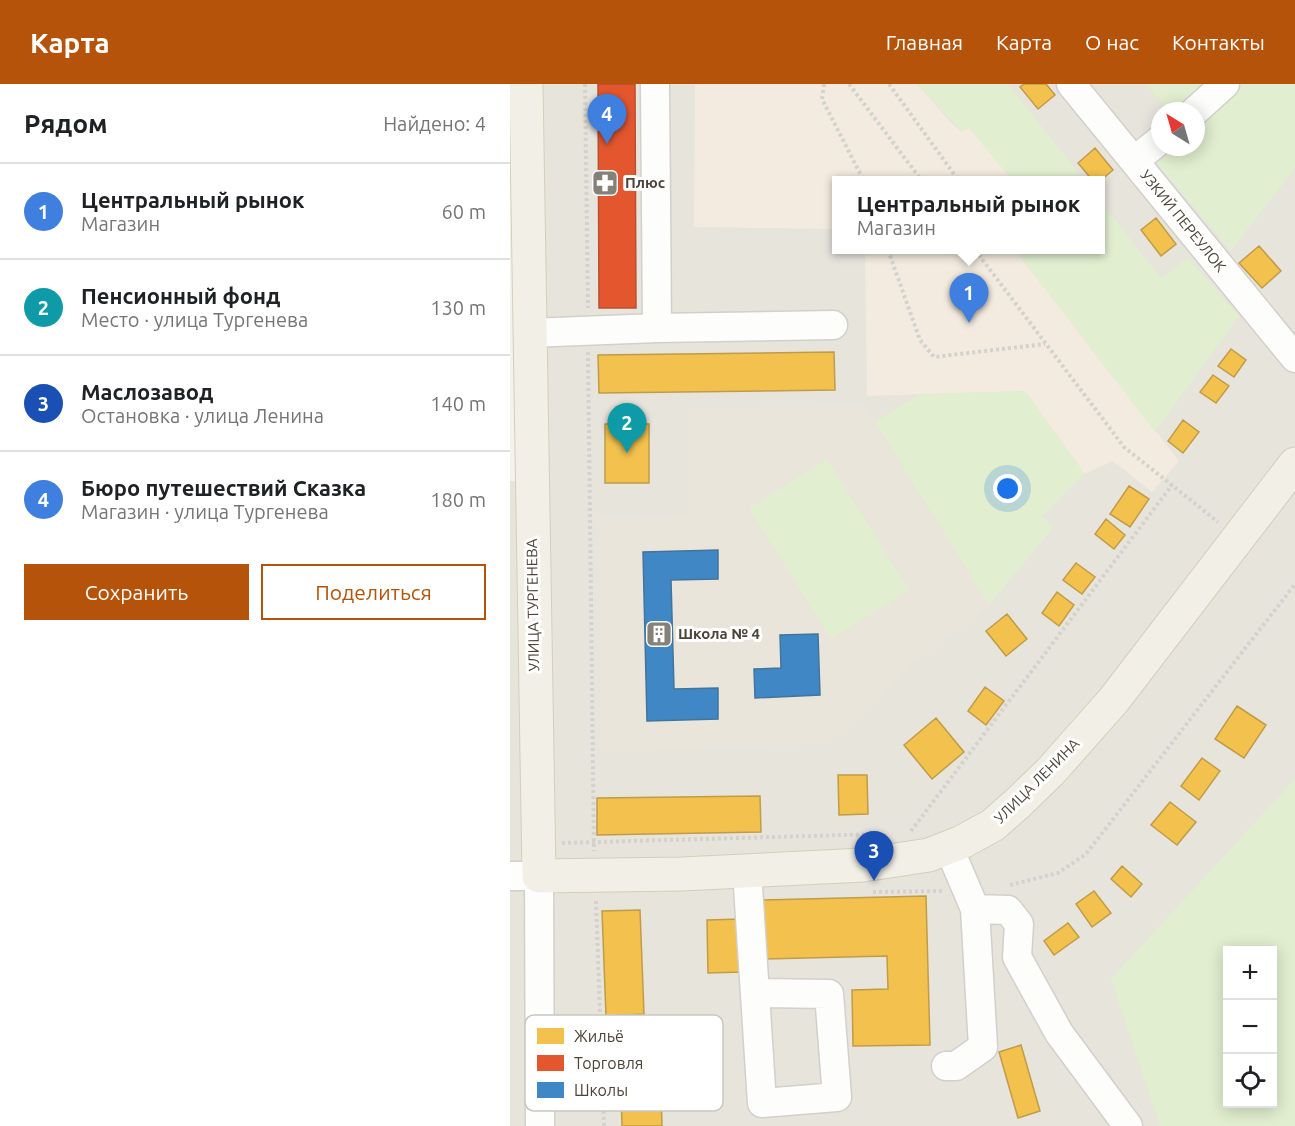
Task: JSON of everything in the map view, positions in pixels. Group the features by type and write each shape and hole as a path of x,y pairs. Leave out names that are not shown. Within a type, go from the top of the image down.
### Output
{"main road":[{"name":"УЛИЦА ТУРГЕНЕВА","path":"524,876 538,843 520,482 529,333 526,84"},
{"name":"УЛИЦА ЛЕНИНА","path":"524,876 747,871 863,865 929,855 949,848 993,825 1050,772 1113,701 1294,468"}],"street":[{"path":"655,84 657,328"},
{"name":"УЗКИЙ ПЕРЕУЛОК","path":"1071,84 1295,358"},
{"path":"1205,102 1225,84"},
{"path":"1134,161 1151,147"},
{"path":"529,333 833,325"},
{"path":"946,1066 956,1066 983,1047 975,909 949,848"},
{"path":"747,871 762,1103 837,1097 829,994 756,993"},
{"name":"УЛИЦА ТУРГЕНЕВА","path":"524,876 533,1015"},
{"path":"975,909 1008,910 1019,924 1017,957 1059,1033 1128,1126"},
{"name":"УЛИЦА ТУРГЕНЕВА","path":"539,1111 540,1126"}],"path":[{"path":"585,84 594,843 600,1015"},
{"path":"824,84 822,99 862,176"},
{"path":"849,84 919,176"},
{"path":"889,84 956,176"},
{"path":"890,254 920,340 934,357 1046,344"},
{"path":"979,254 1124,447 1239,538"},
{"path":"909,833 1172,485"},
{"path":"538,843 886,834"},
{"path":"603,1111 604,1126"}],"shaded area":[{"path":"526,84 1295,84 1295,1126 510,1126 510,481 530,482"},
{"path":"695,84 917,84 952,124 962,132 969,128 1010,176 832,176 832,229 694,227"},
{"path":"1018,254 1179,461 1152,492 1113,461 1085,474 1025,391 867,396 865,255"},
{"path":"864,405 989,605 914,662 827,744 601,752 598,516 688,515 688,409"}],"green space":[{"path":"917,84 1008,84 1081,176 1009,176 969,128 962,132"},
{"path":"1146,84 1205,84 1184,102 1161,102"},
{"path":"1237,84 1295,84 1295,168 1231,251 1155,161 1161,156 1205,156 1205,115"},
{"path":"1105,207 1161,278 1188,258 1239,316 1155,432 1018,254 1105,254"},
{"path":"1025,391 1085,474 1042,516 1053,528 989,605 875,422 920,394"},
{"path":"827,459 909,590 831,639 749,508"},
{"path":"1295,779 1295,1126 1160,1126 1111,979"}],"building: Жильё":[{"path":"1024,84 1046,84 1055,95 1038,109 1020,87"},
{"path":"1095,148 1113,170 1105,177 1089,176 1078,163"},
{"path":"1156,218 1176,244 1161,256 1141,230"},
{"path":"1259,246 1281,271 1262,288 1239,263"},
{"path":"1231,349 1246,360 1234,377 1218,366"},
{"path":"834,352 835,390 599,393 598,355"},
{"path":"1213,375 1229,386 1216,403 1200,392"},
{"path":"1183,420 1199,432 1183,453 1168,441"},
{"path":"605,424 649,424 649,483 605,483"},
{"path":"1129,486 1149,499 1130,527 1110,514"},
{"path":"1106,519 1125,535 1114,549 1095,534"},
{"path":"1076,563 1095,577 1082,594 1063,580"},
{"path":"1057,592 1074,605 1059,626 1042,613"},
{"path":"1007,614 1027,639 1006,656 986,631"},
{"path":"985,687 1004,701 986,725 968,711"},
{"path":"1237,706 1266,725 1244,758 1215,739"},
{"path":"936,718 964,752 932,779 904,745"},
{"path":"1202,758 1220,771 1199,800 1181,786"},
{"path":"838,775 867,775 868,814 839,815"},
{"path":"760,796 761,832 597,835 597,798"},
{"path":"1170,802 1196,822 1177,845 1151,825"},
{"path":"1122,866 1142,884 1131,897 1111,879"},
{"path":"1094,891 1111,913 1092,927 1076,904"},
{"path":"926,896 930,1045 853,1046 852,990 888,989 887,956 765,959 763,900"},
{"path":"640,910 644,1014 606,1015 602,911"},
{"path":"741,919 742,972 708,973 707,920"},
{"path":"1068,923 1079,937 1054,955 1044,941"},
{"path":"1021,1045 1040,1111 1018,1118 999,1052"},
{"path":"622,1111 662,1111 662,1126 622,1126"}],"building: Торговля":[{"path":"598,84 635,84 636,308 599,308"}],"building: Школы":[{"name":"Школа № 4","path":"718,550 718,579 671,580 674,689 718,688 718,719 647,721 643,552"},
{"path":"818,634 820,695 755,698 754,669 781,668 780,635"}],"place":[{"name":"Бюро путешествий Сказка","path":"607,144"},
{"name":"Плюс","path":"605,183"},
{"name":"Центральный рынок","path":"969,323"},
{"name":"Пенсионный фонд","path":"627,453"},
{"name":"Школа № 4","path":"659,634"},
{"name":"Маслозавод","path":"874,881"}]}
